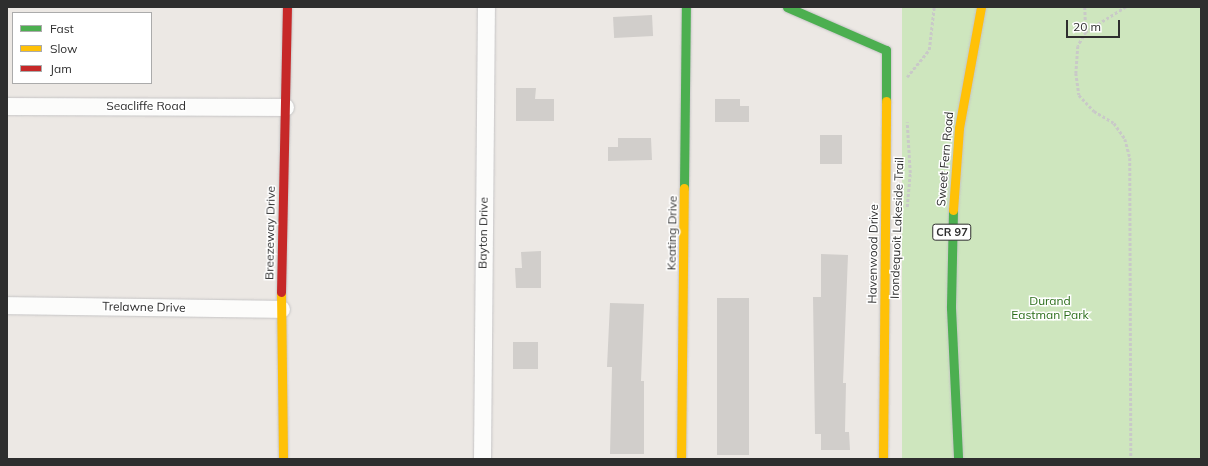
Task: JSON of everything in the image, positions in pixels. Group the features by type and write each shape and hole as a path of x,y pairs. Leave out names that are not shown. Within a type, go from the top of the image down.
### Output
{"street":[{"name":"Breezeway Drive","path":"283,459 281,309 287,7"},
{"name":"Bayton Drive","path":"482,459 486,7"},
{"name":"Keating Drive","path":"681,459 686,7"},
{"name":"Havenwood Drive","path":"787,7 886,50 883,459"},
{"name":"Sweet Fern Road","path":"958,459 951,308 952,218 959,128 980,7"},
{"name":"Seacliffe Road","path":"7,106 285,107"},
{"name":"Trelawne Drive","path":"7,305 281,309"}],"path":[{"path":"905,83 929,50 934,7"},
{"path":"1085,7 1086,32"},
{"path":"1126,7 1086,32 1078,46 1076,73 1079,95 1094,111 1114,123 1125,139 1130,158 1131,459"},
{"name":"Irondequoit Lakeside Trail","path":"906,211 910,173 907,117"}],"green space":[{"name":"Durand Eastman Park","path":"902,7 1201,7 1201,459 902,459"}],"building":[{"path":"652,15 653,36 614,38 613,17"},
{"path":"516,88 536,88 535,99 554,99 554,121 516,121"},
{"path":"715,99 740,99 740,106 749,106 749,122 715,122"},
{"path":"820,135 842,135 842,164 820,164"},
{"path":"618,138 651,138 652,160 608,161 608,147 618,147"},
{"path":"541,251 541,288 516,288 515,268 522,268 521,252"},
{"path":"821,254 848,255 843,383 846,383 845,432 849,432 850,450 821,450 821,434 815,434 813,297 821,297"},
{"path":"717,298 749,298 749,455 717,455"},
{"path":"610,303 644,304 641,381 644,381 644,454 610,454 612,367 607,367"},
{"path":"513,342 538,342 538,369 513,369"}],"traffic: fast":[{"path":"684,188 686,7"},
{"path":"787,7 886,50 886,101"},
{"path":"953,210 951,308 958,459"}],"traffic: slow":[{"path":"953,210 959,128 981,7"},
{"path":"883,459 886,101"},
{"path":"681,459 684,188"},
{"path":"281,292 283,459"}],"traffic: jam":[{"path":"281,292 287,7"}]}
